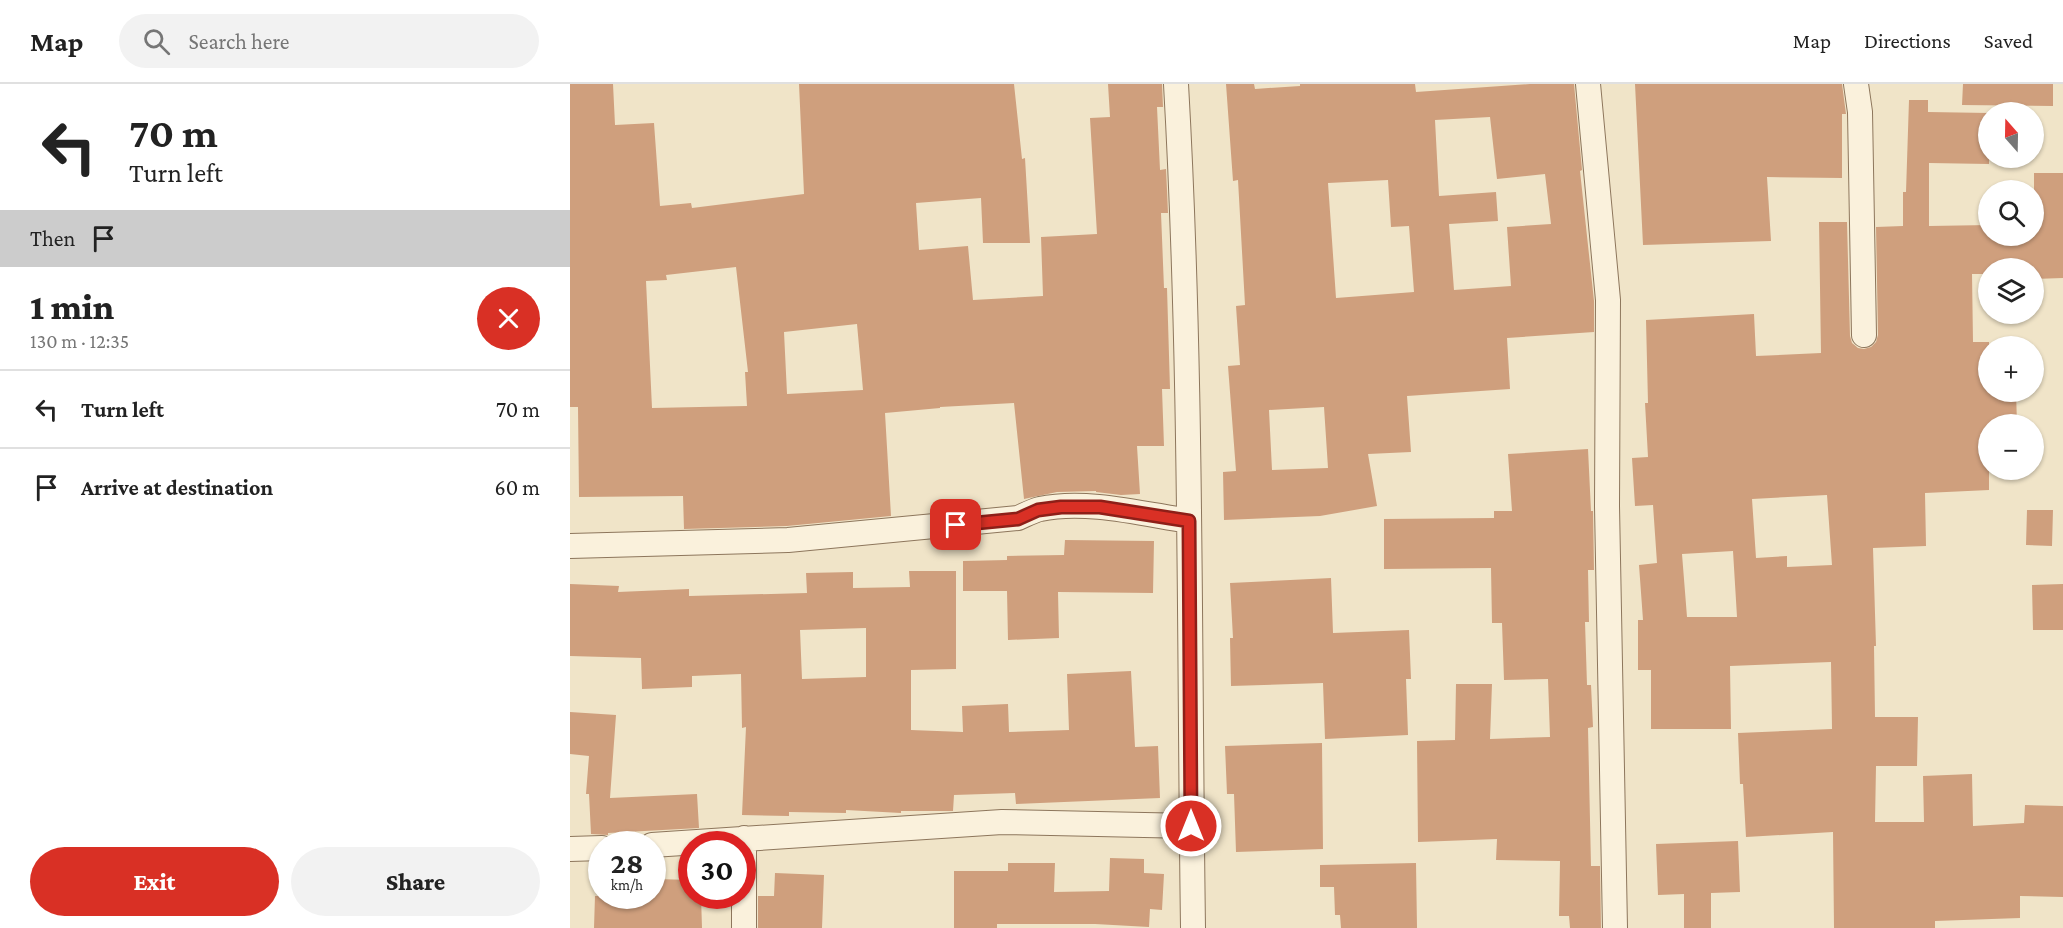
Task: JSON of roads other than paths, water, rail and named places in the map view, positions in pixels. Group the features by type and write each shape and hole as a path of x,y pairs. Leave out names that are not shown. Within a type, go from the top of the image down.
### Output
{"street":[{"path":"1176,84 1183,206 1193,928"},
{"path":"1588,84 1608,300 1607,506 1615,928"},
{"path":"1856,84 1860,112 1864,335"},
{"path":"570,546 800,539 1018,519 1038,510 1061,507 1100,507 1189,521"},
{"path":"756,837 1002,822 1191,826"},
{"path":"570,849 588,848"},
{"path":"744,909 744,928"}]}
